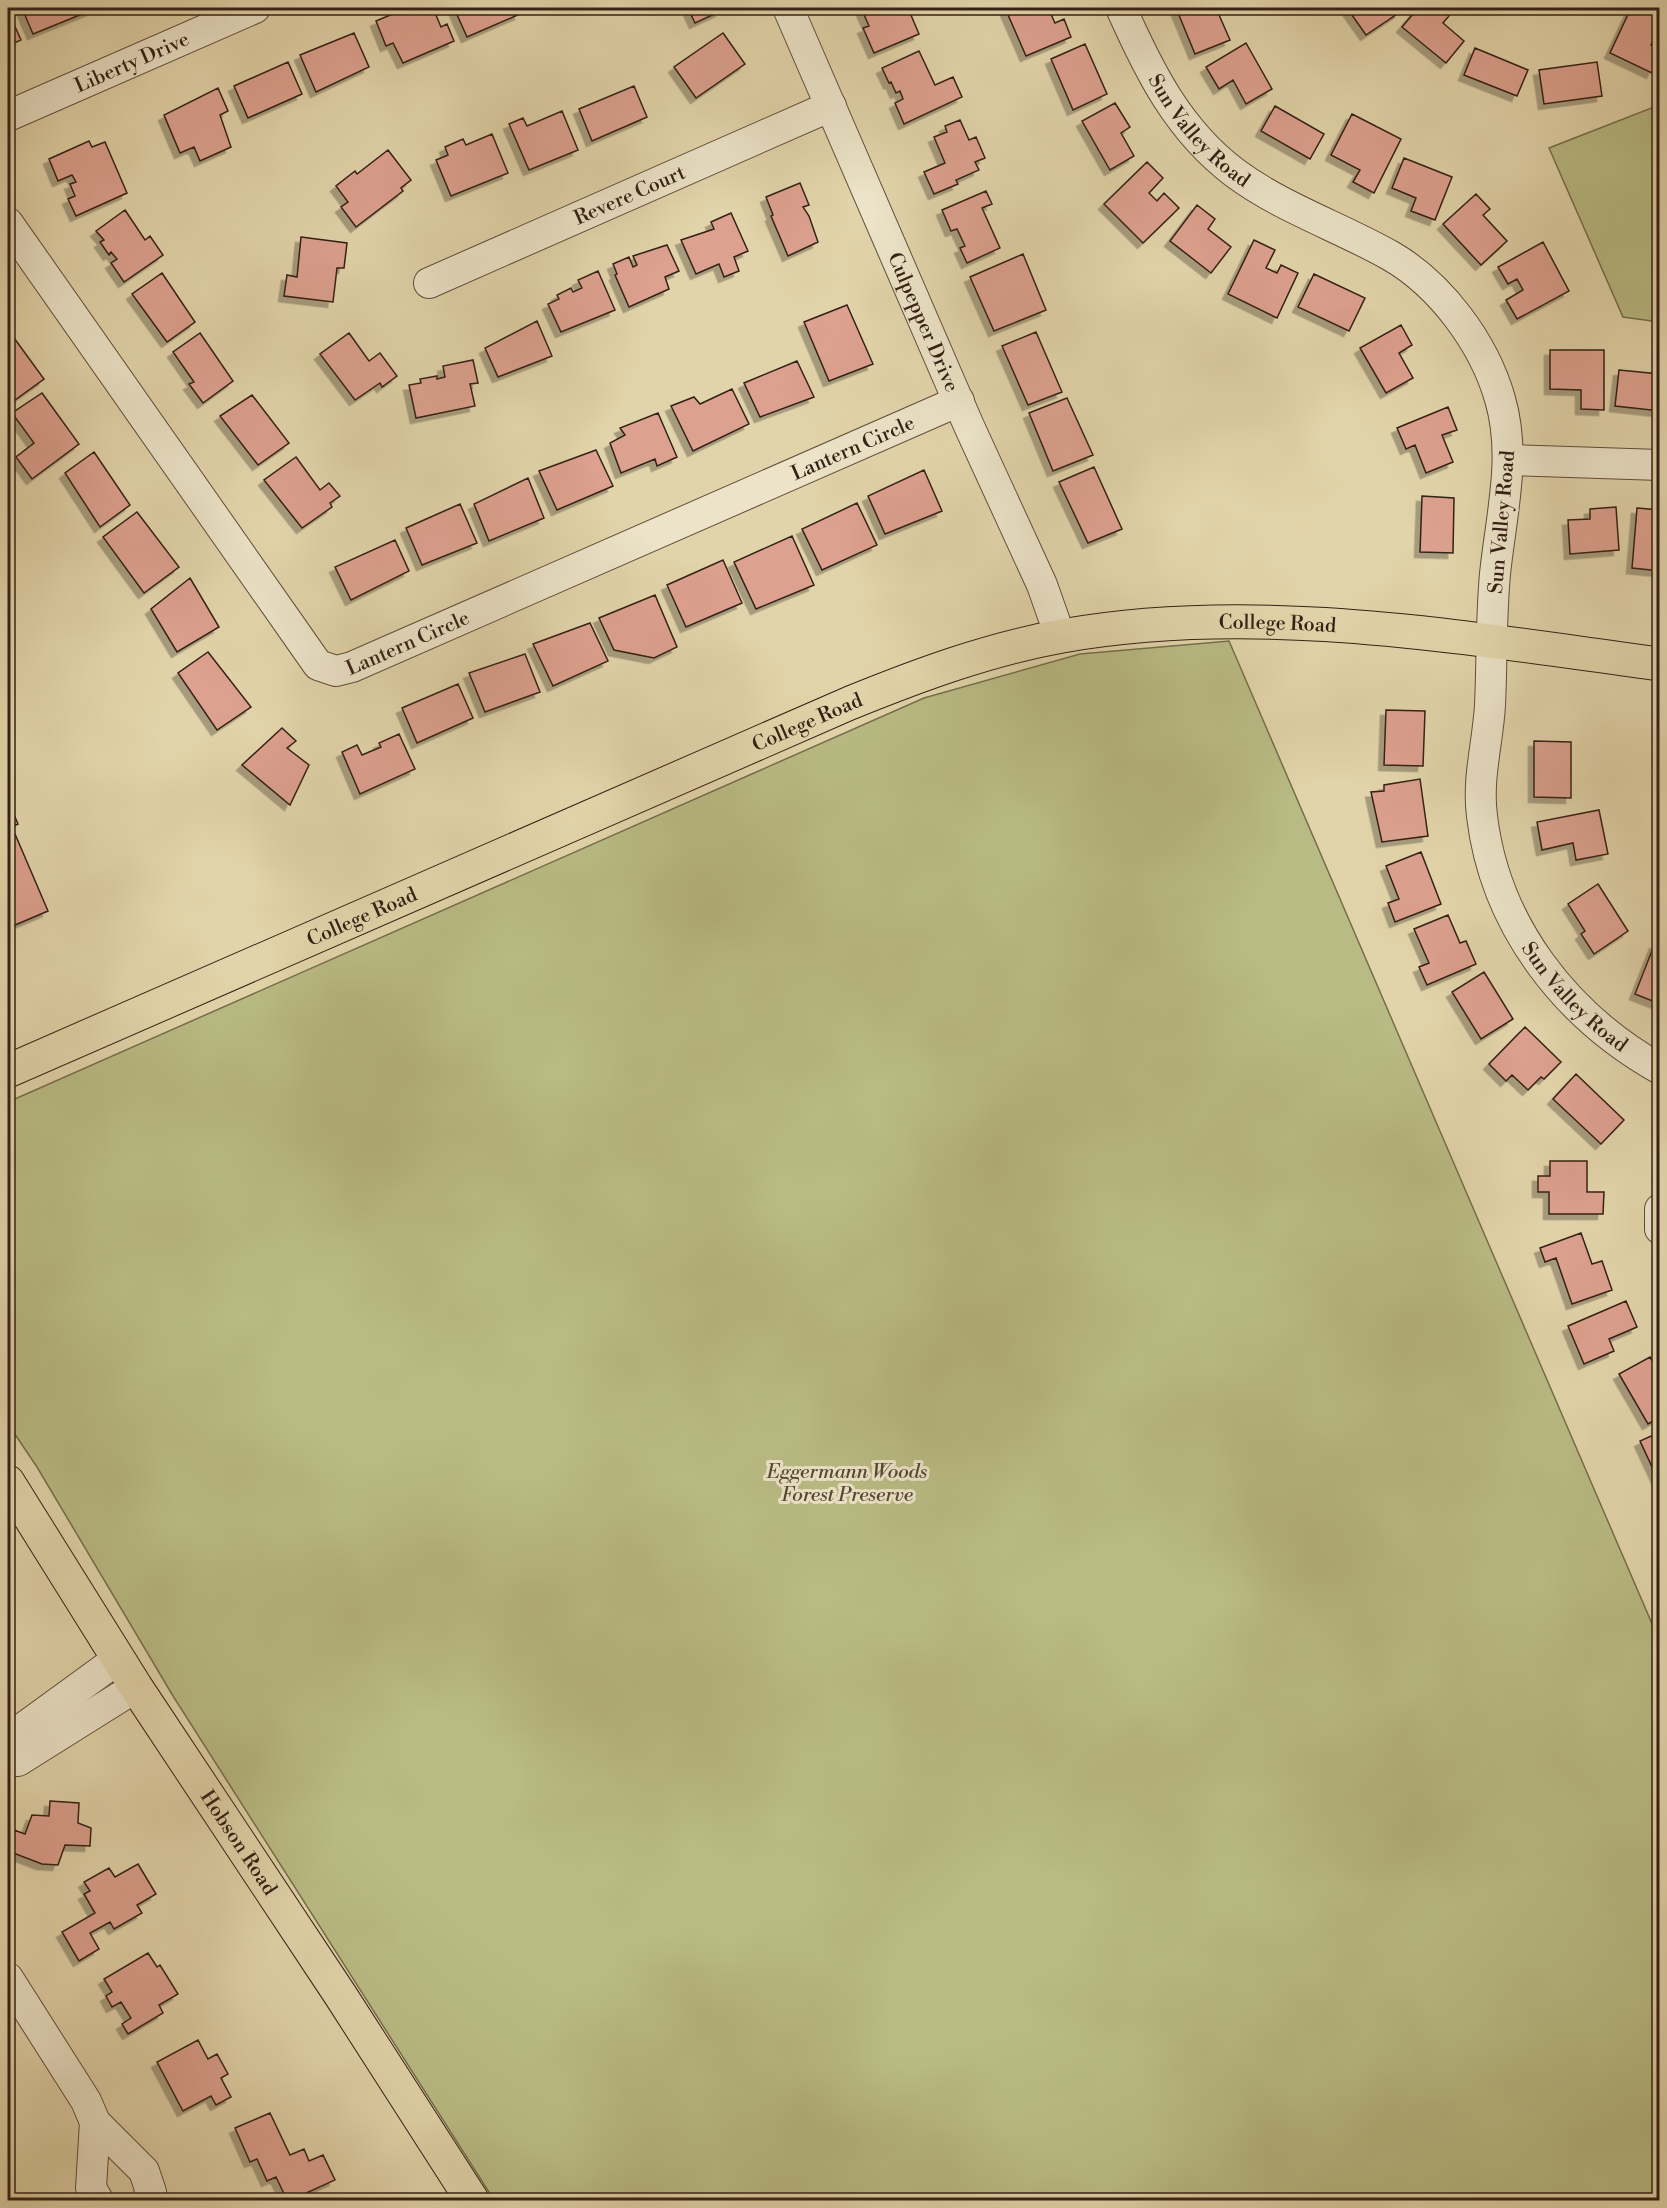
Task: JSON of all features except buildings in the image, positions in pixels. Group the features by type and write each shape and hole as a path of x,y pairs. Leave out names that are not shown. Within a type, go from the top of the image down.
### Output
{"main road":[{"name":"College Road","path":"8,1071 850,703 959,662 1060,636 1155,625 1249,622 1336,626 1492,641 1659,664"},
{"name":"Hobson Road","path":"8,1482 136,1687 341,1996 472,2200"}],"street":[{"name":"Liberty Drive","path":"8,117 255,8"},
{"name":"Culpepper Drive","path":"788,8 1041,585 1060,636"},
{"name":"Sun Valley Road","path":"1121,8 1154,80 1177,115 1209,151 1252,184 1393,257 1425,282 1453,313 1484,359 1500,397 1508,460 1495,577 1490,711 1480,792 1486,840 1505,900 1532,953 1565,997 1608,1035 1659,1069"},
{"name":"Revere Court","path":"429,283 831,106"},
{"name":"Lantern Circle","path":"8,223 318,665 330,670 352,667 958,400"},
{"path":"1508,460 1659,465"},
{"path":"1659,1209 1659,1229"},
{"path":"8,1738 118,1659"},
{"path":"8,1759 18,1761 136,1687"},
{"path":"8,1978 86,2101 95,2122 144,2171 151,2192 147,2200"},
{"path":"95,2122 91,2188 98,2200"}],"green space":[{"path":"1659,105 1659,322 1623,317 1549,148"},
{"name":"Eggermann Woods Forest Preserve","path":"1229,641 1659,1640 1659,2200 494,2200 173,1696 37,1467 8,1424 8,1102 924,698 1080,654"}]}
